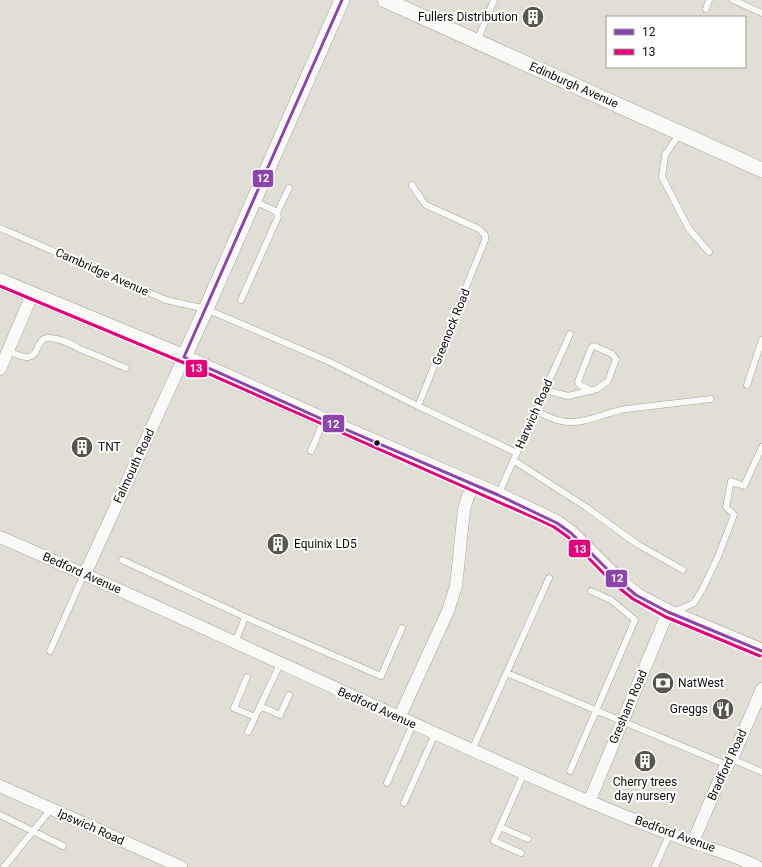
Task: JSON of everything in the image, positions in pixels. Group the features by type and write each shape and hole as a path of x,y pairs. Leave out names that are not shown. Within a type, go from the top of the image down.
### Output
{"street":[{"path":"184,357 342,0"},
{"name":"Edinburgh Avenue","path":"385,0 762,170"},
{"path":"0,281 184,357 324,420 498,494 551,520 571,533 616,579 636,595 668,612 762,651"},
{"path":"1,365 32,295"},
{"name":"Falmouth Road","path":"84,574 184,357"},
{"path":"399,718 448,611 456,586 464,510 468,496 475,485"},
{"name":"Bedford Avenue","path":"0,537 399,718 589,802 693,842 741,858 758,867"},
{"name":"Gresham Road","path":"589,802 668,612"},
{"name":"Bradford Road","path":"693,842 729,762 759,703 762,688"},
{"name":"Ipswich Road","path":"0,786 181,867"}],"lane":[{"path":"477,41 494,0"},
{"path":"706,9 709,0"},
{"path":"734,0 762,13"},
{"path":"680,133 665,155 662,177 689,229 709,252"},
{"name":"Greenock Road","path":"412,184 426,205 479,229 485,235 483,248 418,406"},
{"path":"242,300 278,217 277,213 289,188"},
{"path":"254,201 277,213"},
{"name":"Cambridge Avenue","path":"0,228 166,300 206,309 330,362 517,453"},
{"name":"Harwich Road","path":"498,494 570,334"},
{"path":"8,352 27,358 31,357 41,340 44,338 49,338 63,341 126,368"},
{"path":"747,385 762,340"},
{"path":"545,390 568,396 591,391 597,389 608,381 616,359 612,354 594,346 591,348 578,382 580,385 591,391"},
{"path":"535,411 561,421 568,422 587,420 619,410 711,399"},
{"path":"311,451 324,420"},
{"path":"668,612 681,609 694,603 702,590 717,559 734,515 726,507 731,481 744,486 762,447"},
{"path":"513,460 586,507 637,544 683,570"},
{"path":"122,560 245,617 381,676 402,628"},
{"path":"50,651 84,574"},
{"path":"472,750 549,578"},
{"path":"570,772 635,620 611,600 591,591"},
{"path":"235,643 245,617"},
{"path":"248,732 280,664"},
{"path":"507,673 622,722 729,762 762,772"},
{"path":"247,677 234,708 255,717"},
{"path":"260,706 280,715 289,695"},
{"path":"387,783 413,724"},
{"path":"404,803 435,734"},
{"path":"521,853 494,841 524,773"},
{"path":"4,867 51,809"},
{"path":"0,815 63,846"},
{"path":"500,827 528,839"},
{"path":"655,867 670,833"}],"transit line":[{"name":"12","path":"184,357 342,0"},
{"name":"13","path":"0,286 182,362 554,527 568,537 613,583 633,599 666,617 760,656"},
{"name":"12","path":"184,357 324,420 498,495 557,523 571,533 617,579 636,595 668,612 762,651"}],"place":[{"name":"Fullers Distribution","path":"533,17"},
{"name":"TNT","path":"82,447"},
{"name":"Equinix LD5","path":"278,544"},
{"name":"NatWest","path":"663,683"},
{"name":"Greggs","path":"723,709"},
{"name":"Cherry trees day nursery","path":"645,761"}]}
